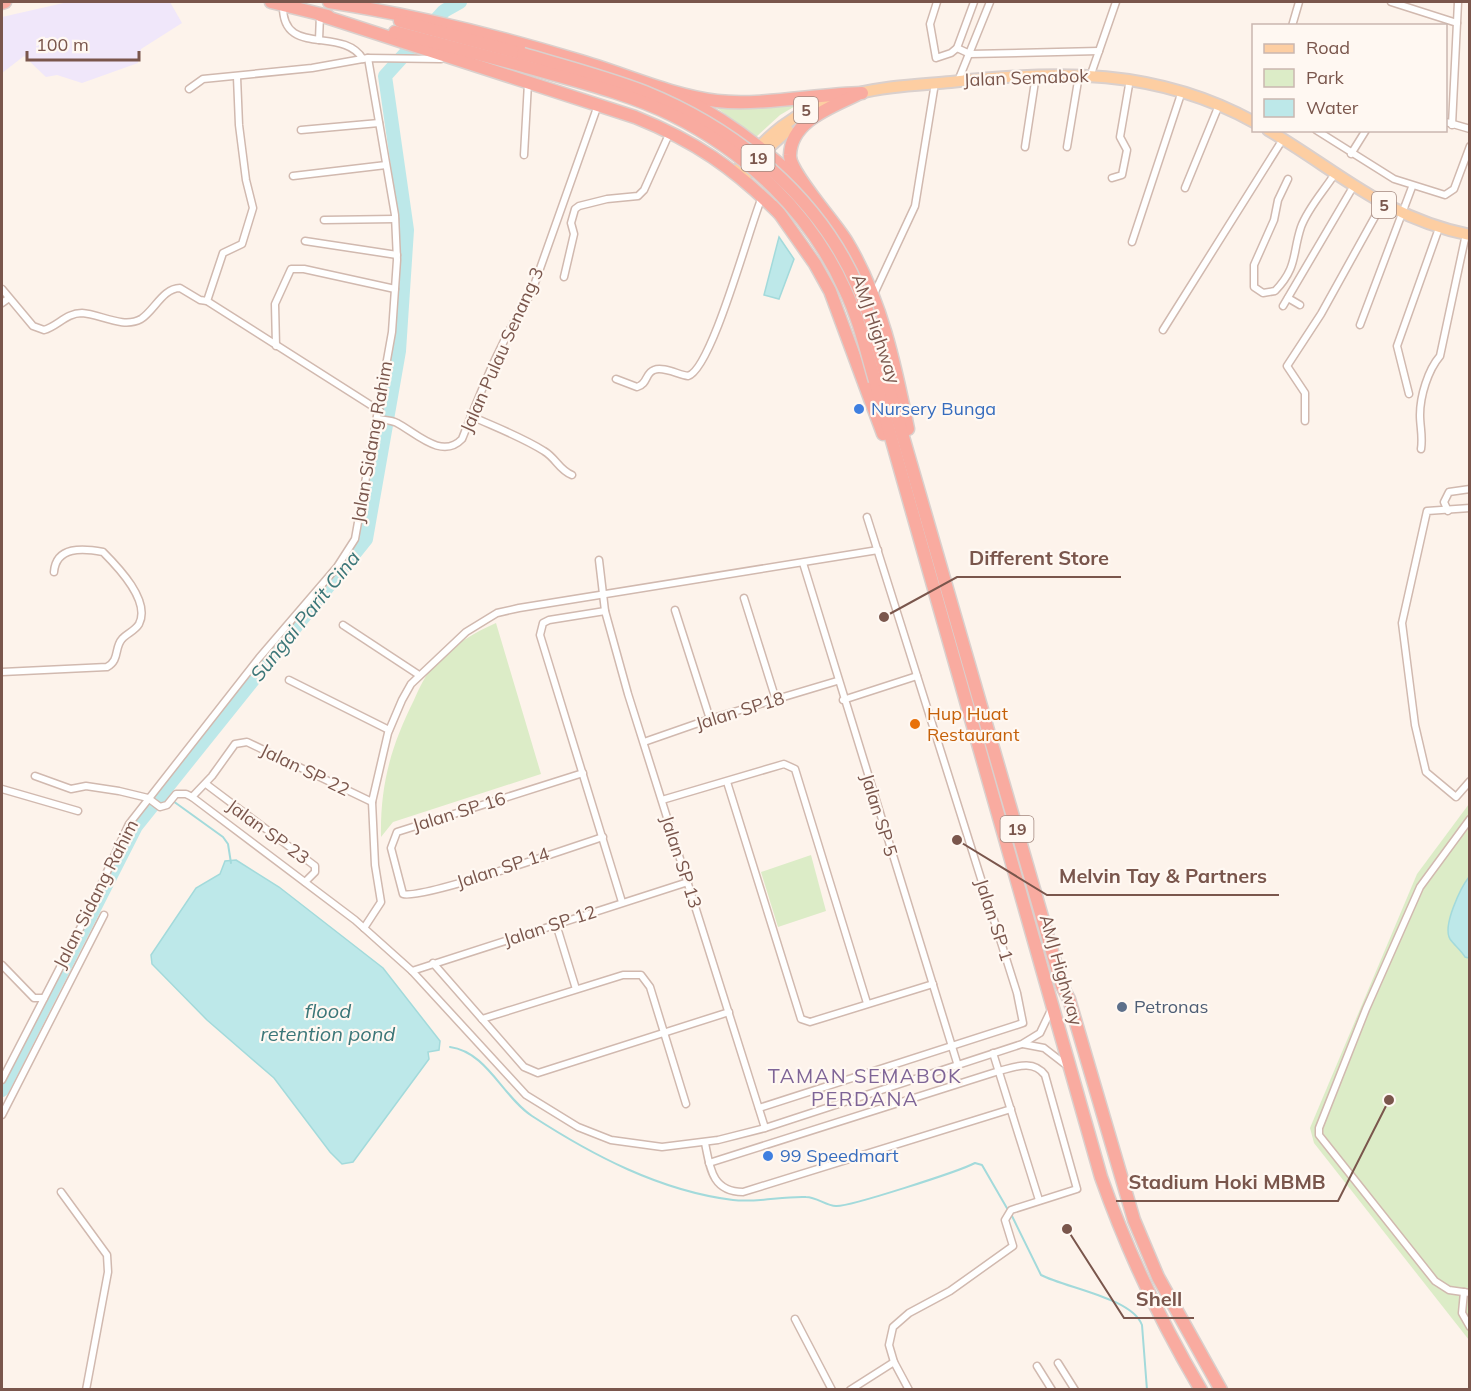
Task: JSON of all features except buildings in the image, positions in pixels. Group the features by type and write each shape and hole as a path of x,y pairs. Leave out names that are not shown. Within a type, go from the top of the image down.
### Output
{"highway":[{"name":"AMJ Highway","path":"327,2 423,36 522,60 671,115 722,145 769,183 791,204 830,258 881,379 1101,1178 1122,1235 1168,1334 1201,1389"},
{"path":"277,3 320,15 423,36 599,66 686,95 731,102 862,93"},
{"path":"423,36 459,60 670,131 712,152 725,150 731,143 732,136 722,120"},
{"path":"647,83 722,120 762,148 808,188"},
{"path":"862,93 813,117 797,133 791,147 790,162 833,219 848,244 882,319 899,382 919,513"},
{"path":"695,144 739,176 780,214"},
{"path":"808,188 786,174 778,173 768,181 766,191 830,291 919,513"},
{"name":"AMJ Highway","path":"919,513 1134,1220 1158,1277 1221,1389"}],"main road":[{"name":"Jalan Semabok","path":"739,176 762,148 809,115 862,93 935,83 1036,74 1085,74 1130,79 1182,91 1219,104 1252,121"},
{"name":"5","path":"1271,132 1353,187 1401,214 1438,228 1468,235"}],"street":[{"path":"937,2 930,24 936,58 951,53 957,48 974,2"},
{"path":"958,81 990,2"},
{"path":"1067,147 1085,74 1098,55 1116,2"},
{"path":"1293,24 1299,2"},
{"path":"1391,2 1457,23"},
{"path":"1458,2 1449,123 1470,129"},
{"path":"277,3 288,29 295,34 348,46 366,58"},
{"path":"319,40 320,15"},
{"path":"189,89 203,79 312,68 381,57 423,36"},
{"path":"957,48 968,58 1098,55"},
{"name":"Jalan Sidang Rahim","path":"2,1080 129,824 258,658 346,554 355,539 383,418 397,255 395,219 366,58"},
{"path":"1025,147 1036,74"},
{"path":"207,301 223,253 242,244 252,214 239,124 237,77"},
{"path":"1112,178 1122,175 1127,150 1120,137 1130,79"},
{"path":"524,155 528,83"},
{"path":"873,296 915,206 935,83"},
{"path":"1132,242 1182,91"},
{"path":"1185,188 1219,104"},
{"name":"Jalan Pulau Senang 3","path":"383,418 412,435 446,447 456,445 462,439 513,321 531,294 598,105"},
{"path":"301,130 379,123"},
{"path":"564,277 574,234 571,223 575,209 607,199 638,196 644,190 670,131"},
{"path":"1319,132 1394,179 1412,187 1445,195 1454,189 1470,146"},
{"path":"1351,154 1365,132"},
{"path":"1163,330 1282,139"},
{"path":"292,176 386,165"},
{"path":"1288,178 1278,200 1274,220 1254,265 1254,287 1263,293 1275,291 1286,277 1296,257 1298,238 1306,216 1334,175"},
{"path":"1283,306 1353,187"},
{"path":"1360,325 1412,187"},
{"path":"616,380 637,387 646,382 652,370 688,376 698,370 714,338 762,196"},
{"path":"1305,421 1305,393 1287,366 1321,314 1382,204"},
{"path":"324,220 395,219"},
{"path":"1409,394 1397,346 1438,228"},
{"path":"1421,448 1422,405 1431,367 1440,356 1468,235"},
{"path":"305,241 397,255"},
{"path":"276,346 276,304 291,269 304,269 395,289"},
{"path":"2,289 33,326 44,330 68,315 81,313 133,322 142,319 174,288 207,301 383,418"},
{"path":"2,303 9,298"},
{"path":"1288,298 1300,305"},
{"path":"471,416 543,450 555,459 561,469 572,475"},
{"path":"1448,511 1444,502 1449,492 1470,489"},
{"path":"1470,508 1427,511 1402,623 1415,725 1426,772 1456,797 1470,781"},
{"name":"Jalan SP 1","path":"867,517 1024,1016 1023,1023 1018,1026 951,1048"},
{"path":"2,672 107,667 116,660 121,640 139,624 143,613 139,598 103,552 75,549 63,554 54,565 54,572"},
{"path":"364,928 381,902 375,866 372,802 389,730 411,684 466,632 497,613 878,550"},
{"name":"Jalan SP 13","path":"599,560 605,611 765,1128"},
{"name":"Jalan SP 5","path":"803,563 837,681 958,1066"},
{"path":"744,598 776,700"},
{"path":"675,610 710,719"},
{"path":"605,611 549,620 540,629 540,643 584,773 622,902"},
{"path":"343,625 419,675"},
{"path":"843,700 917,676"},
{"path":"289,680 389,730"},
{"name":"Jalan SP18","path":"644,742 710,719 837,681"},
{"name":"Jalan SP 22","path":"192,797 206,784 235,744 247,742 372,802"},
{"path":"662,800 784,764 795,769 867,1003"},
{"name":"Jalan SP 16","path":"403,894 390,848 398,832 584,773"},
{"path":"35,776 71,789 99,786 149,800 159,806 167,805 176,794 186,794 192,797 364,928 412,971 516,1085 550,1112 594,1134 627,1143 662,1147 705,1143 765,1128 958,1066 1022,1044 1040,1033 1052,1006"},
{"path":"727,782 801,1019 810,1022 933,984"},
{"name":"Jalan SP 23","path":"206,784 315,866 315,872 305,882"},
{"path":"2,789 78,811"},
{"path":"1470,819 1420,887 1366,1009 1319,1128 1319,1135 1435,1281 1449,1290 1467,1293 1462,1313 1470,1327"},
{"name":"Jalan SP 14","path":"403,894 410,896 445,887 603,837"},
{"name":"Jalan SP 12","path":"412,971 688,882"},
{"path":"2,1115 104,915"},
{"path":"556,924 576,989"},
{"path":"434,963 524,1067 538,1073 729,1012"},
{"path":"2,966 34,998 44,998"},
{"path":"482,1019 624,975 641,975 650,987 686,1104"},
{"path":"1022,1044 1044,1048 1071,1070"},
{"path":"759,1108 951,1048"},
{"path":"993,1053 1039,1200"},
{"path":"709,1163 999,1071 1033,1065 1045,1075 1077,1189 1008,1211 1005,1224 1014,1241 1013,1246 950,1291 899,1321 889,1338 894,1362 909,1389"},
{"path":"705,1143 714,1179 722,1187 736,1192 750,1191 1011,1109"},
{"path":"61,1191 107,1255 108,1272 86,1389"},
{"path":"795,1319 832,1389"},
{"path":"850,1389 894,1362"},
{"path":"1058,1363 1075,1389"},
{"path":"1037,1366 1052,1389"}],"shaded area":[{"path":"68,2 170,2 182,23 141,49 138,63 82,83 57,75 46,77 24,56 2,73 2,17"}],"green space":[{"path":"809,98 780,115 756,137 713,105"},
{"path":"496,623 541,774 393,822 381,837 382,800 388,766 406,717 423,681 435,664 455,646"},
{"path":"1469,804 1469,1340 1314,1143 1310,1128 1417,874"},
{"path":"811,855 826,911 778,927 761,872"}],"water":[{"path":"779,237 794,259 779,299 764,295"},
{"name":"flood retention pond","path":"236,860 279,887 383,968 440,1041 439,1050 428,1052 429,1059 353,1162 342,1164 330,1152 274,1078 207,1020 152,964 151,955 196,888 220,874 225,861"},
{"path":"1469,877 1469,958 1465,957 1450,939 1448,925 1453,907"}],"waterway":[{"name":"Sungai Parit Cina","path":"2,1090 136,826 366,539 399,351 407,230 385,76 444,11 460,2"},
{"path":"173,801 223,837 228,844 231,863"},
{"path":"450,1047 474,1057 532,1116 603,1157 679,1189 742,1201 810,1197 836,1206 905,1188 975,1163 982,1165 1008,1210"},
{"path":"1011,1214 1041,1275 1112,1301 1136,1316 1142,1325 1147,1390"}],"place":[{"name":"Nursery Bunga","path":"859,409"},
{"name":"Different Store","path":"884,617"},
{"name":"Hup Huat Restaurant","path":"915,724"},
{"name":"Melvin Tay & Partners","path":"957,840"},
{"name":"Petronas","path":"1122,1007"},
{"name":"Stadium Hoki MBMB","path":"1389,1100"},
{"name":"99 Speedmart","path":"768,1156"},
{"name":"Shell","path":"1067,1229"}],"district":[{"name":"TAMAN SEMABOK PERDANA","path":"865,1088"}]}
